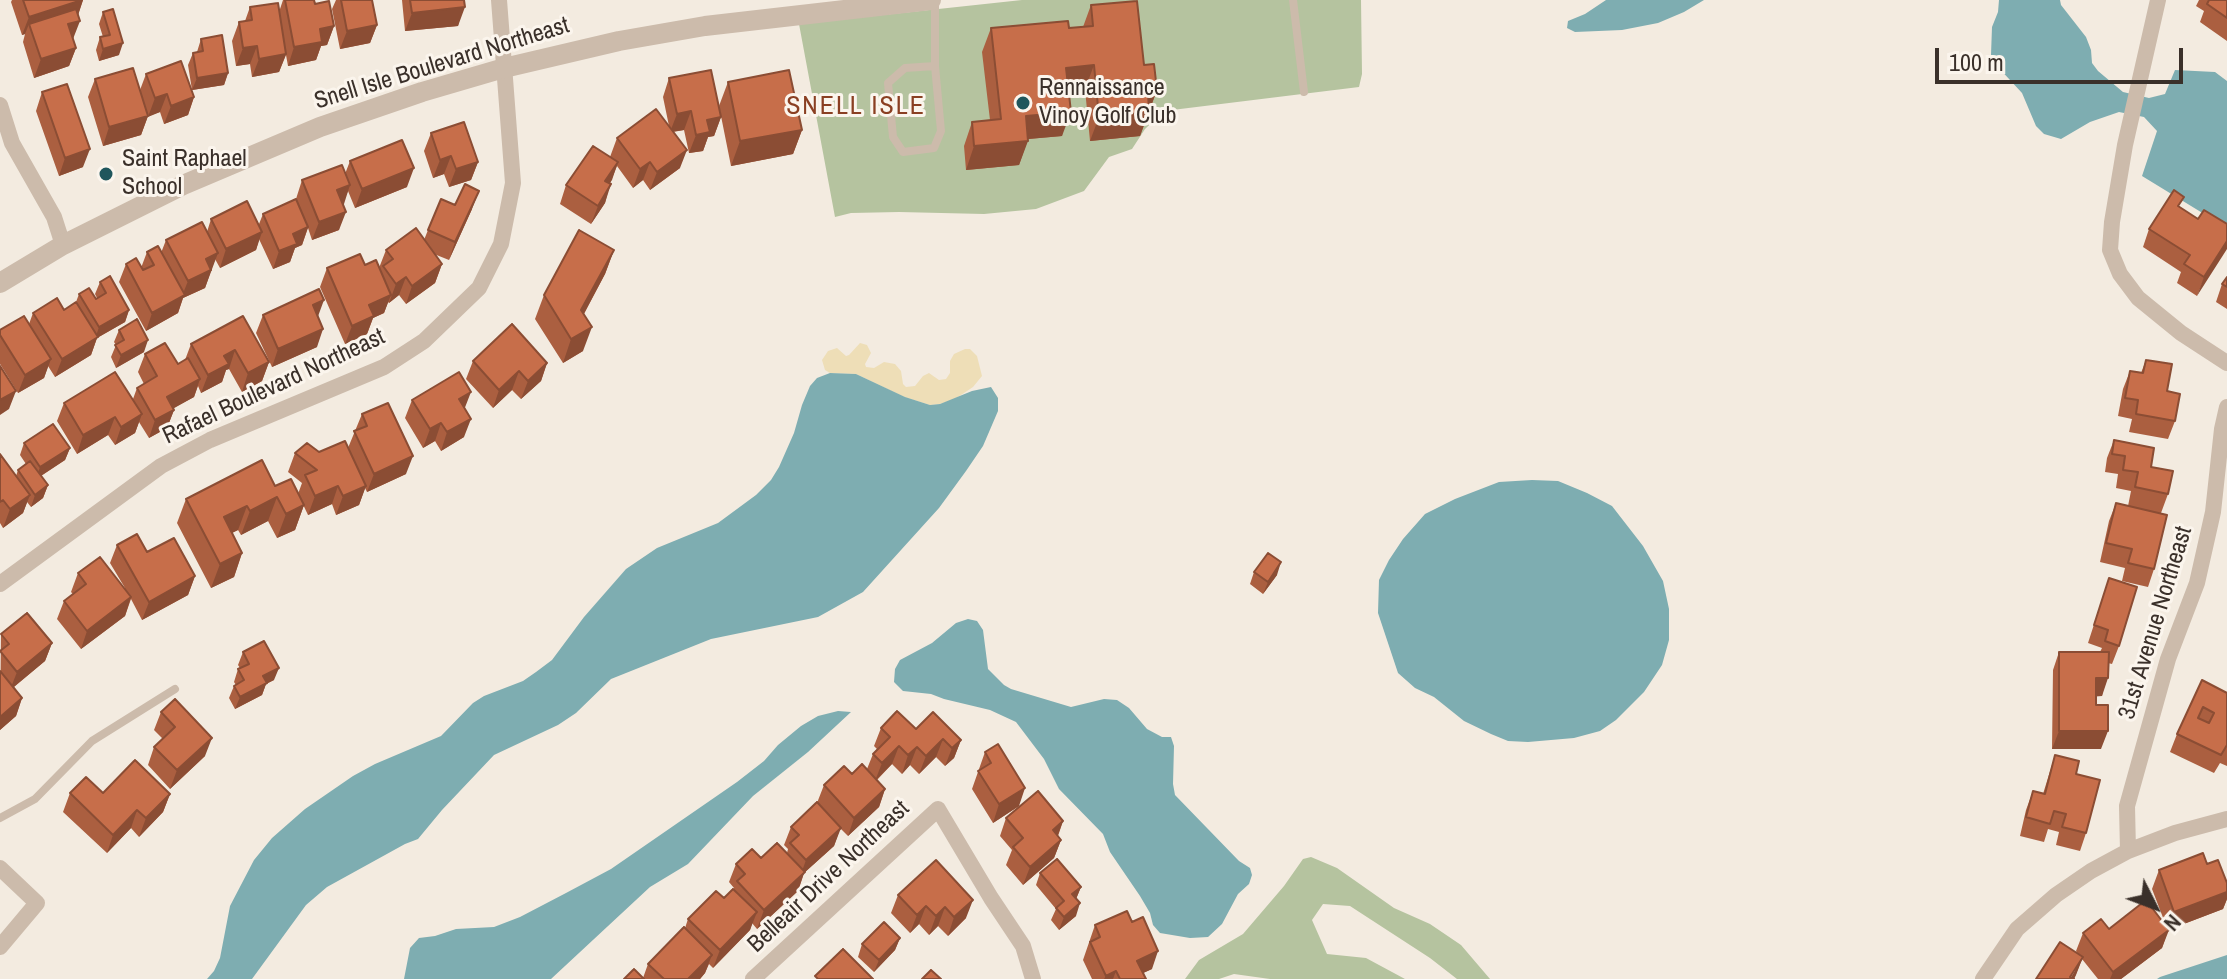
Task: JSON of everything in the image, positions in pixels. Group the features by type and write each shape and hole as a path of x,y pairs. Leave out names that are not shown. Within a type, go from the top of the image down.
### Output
{"street":[{"name":"Rafael Boulevard Northeast","path":"0,584 161,466 210,440 384,367 424,341 479,288 501,244 513,183 499,0"},
{"name":"Snell Isle Boulevard Northeast","path":"0,283 63,245 183,185 320,127 422,92 504,68 619,41 797,7 933,0"},
{"path":"2158,0 2125,145 2110,250 2120,274 2138,298 2181,333 2227,363"},
{"path":"0,105 12,143 54,217 63,245"},
{"name":"31st Avenue Northeast","path":"2128,851 2127,806 2168,659 2197,583 2213,512 2227,407"},
{"name":"Belleair Drive Northeast","path":"753,979 938,809 1023,946 1033,979"},
{"path":"1983,979 2017,929 2046,903 2091,871 2128,851 2175,833 2227,819"},
{"path":"0,868 37,903 0,947"}],"lane":[{"path":"933,0 941,131 934,148 903,152 893,137 888,83 905,68 935,66"},
{"path":"1293,0 1304,92"},
{"path":"0,818 35,799 92,741 175,689"}],"green space":[{"path":"1022,0 1361,0 1362,74 1359,87 1164,111 1145,129 1132,149 1109,157 1084,191 1036,209 984,214 851,213 835,217 799,24"},
{"path":"1311,857 1337,868 1394,908 1430,924 1461,945 1490,979 1457,979 1350,906 1323,904 1312,920 1327,954 1366,958 1405,979 1270,979 1234,974 1219,979 1185,979 1199,960 1243,934 1303,859"}],"sand":[{"path":"860,343 867,345 871,353 866,367 874,368 884,362 895,364 906,387 915,386 929,373 939,380 946,379 954,354 965,349 970,349 977,356 982,376 973,387 955,399 930,405 904,397 856,374 825,370 822,360 828,351 837,348 846,356"}],"water":[{"path":"1606,0 1704,0 1658,23 1622,30 1575,32 1567,28 1568,21"},
{"path":"1999,0 2060,0 2086,37 2092,63 2123,92 2149,98 2165,94 2175,70 2215,72 2227,81 2227,228 2142,176 2157,131 2144,117 2119,112 2090,122 2061,139 2044,134 2036,126 2022,93 1991,55 1992,27"},
{"path":"830,373 856,374 930,405 991,387 998,398 998,411 983,446 966,471 939,508 863,592 818,617 711,639 611,679 576,713 558,725 494,755 418,839 327,887 306,905 252,979 207,979 220,958 230,906 254,860 272,838 305,809 353,776 441,736 473,703 536,672 552,660 626,569 657,548 718,523 756,495 779,467 810,386 817,378"},
{"path":"1558,481 1612,506 1643,546 1663,581 1669,609 1669,640 1662,665 1644,692 1600,731 1574,738 1508,741 1464,721 1398,673 1378,613 1379,580 1403,539 1425,514 1499,482"},
{"path":"968,619 977,621 983,630 988,669 1004,685 1071,707 1104,699 1117,700 1129,708 1147,729 1162,737 1171,737 1175,795 1239,861 1250,868 1252,875 1222,924 1208,937 1190,938 1160,933 1140,896 1110,852 1103,834 1059,789 1044,759 1016,722 990,710 931,694 903,691 894,682 895,669 900,660 932,643 956,623"},
{"path":"838,711 851,712 753,796 688,864 650,887 551,979 404,979 410,948 419,938 456,929 494,927 520,917 611,869 737,782 801,726 818,716"},
{"path":"2227,955 2227,979 2157,979 2160,977"}],"building":[{"path":"23,0 82,0 29,17"},
{"path":"285,0 314,0 315,4 329,1 334,26 320,29 322,42 294,47"},
{"path":"341,0 372,0 377,25 347,31"},
{"path":"410,0 464,0 465,7 412,13"},
{"path":"2209,0 2227,0 2227,18 2207,4"},
{"name":"Rennaissance Vinoy Golf Club","path":"1137,1 1144,65 1154,64 1157,90 1148,92 1149,112 1099,117 1094,65 1066,68 1071,112 1026,116 1028,141 974,146 972,122 1001,119 991,28 1068,21 1069,28 1093,26 1091,5"},
{"path":"278,3 286,54 259,59 257,46 243,48 239,22 252,20 250,7"},
{"path":"76,9 80,21 68,24 76,48 41,59 29,24"},
{"path":"113,9 123,43 103,49 100,37 110,35 103,12"},
{"path":"222,35 228,73 197,78 193,53 203,51 201,39"},
{"path":"181,61 194,97 171,106 167,94 155,98 146,74"},
{"path":"133,68 148,116 109,127 95,79"},
{"path":"711,70 721,117 707,120 710,132 696,135 691,111 677,114 669,78"},
{"path":"789,70 802,130 740,141 728,82"},
{"path":"67,84 90,149 65,158 42,92"},
{"path":"656,109 687,150 657,172 650,162 640,169 617,138"},
{"path":"464,122 478,162 456,169 451,156 440,160 431,133"},
{"path":"402,140 414,168 362,189 350,161"},
{"path":"593,146 618,162 605,181 611,184 598,206 566,185"},
{"path":"342,165 350,185 337,190 346,212 319,222 302,180"},
{"path":"465,184 479,191 455,242 428,230 441,199 455,205"},
{"path":"2174,190 2184,197 2178,206 2198,219 2204,210 2227,224 2227,241 2204,277 2184,264 2190,255 2149,229"},
{"path":"296,199 308,227 293,234 297,244 279,251 263,214"},
{"path":"247,201 262,232 226,249 211,219"},
{"path":"202,222 218,253 206,259 211,270 188,281 166,240"},
{"path":"416,228 442,264 412,286 406,277 396,284 383,266 393,259 386,250"},
{"path":"579,230 614,250 581,310 592,327 571,339 544,295"},
{"path":"158,246 185,295 152,313 126,264 136,258 143,270 154,265 147,252"},
{"path":"360,254 365,265 376,260 391,295 369,305 374,316 352,326 327,268"},
{"path":"110,276 129,310 99,327 79,294 89,288 96,299 106,293 100,282"},
{"path":"319,289 324,300 313,305 323,329 278,349 263,315"},
{"path":"57,298 64,310 76,302 98,337 62,359 33,313"},
{"path":"24,316 51,359 25,375 0,335 0,330"},
{"path":"243,316 269,362 248,373 235,350 224,356 229,364 208,375 191,344"},
{"path":"137,319 148,340 121,355 115,345 124,340 119,330"},
{"path":"512,324 547,363 528,381 519,371 499,390 473,361"},
{"path":"165,343 178,364 188,358 200,379 167,397 174,410 155,420 137,388 157,376 145,354"},
{"path":"2146,360 2172,364 2167,391 2180,394 2175,421 2136,414 2138,400 2125,398 2130,371 2143,373"},
{"path":"0,366 16,391 0,400"},
{"path":"115,372 142,414 121,427 115,417 83,435 64,403"},
{"path":"459,372 471,392 459,399 471,419 447,432 441,423 430,429 412,400"},
{"path":"388,403 413,456 374,474 354,431 367,426 362,414"},
{"path":"53,424 70,448 40,467 24,443"},
{"path":"2114,440 2154,448 2151,467 2173,471 2168,494 2135,487 2138,472 2123,470 2125,456 2112,454"},
{"path":"345,441 366,486 343,496 338,486 315,496 305,475 317,470 295,453 307,443 319,452"},
{"path":"0,454 30,495 10,509 3,500 0,502"},
{"path":"262,460 275,486 291,479 304,505 286,514 277,497 250,511 247,506 224,517 242,553 220,564 186,499"},
{"path":"30,461 48,485 35,495 18,470"},
{"path":"2116,503 2167,515 2154,569 2128,563 2132,549 2106,543"},
{"path":"137,534 147,552 174,538 195,576 149,602 117,545"},
{"path":"1268,553 1281,562 1268,582 1254,572"},
{"path":"100,557 131,597 87,631 64,601 86,584 78,573"},
{"path":"2109,578 2137,587 2119,646 2105,641 2108,630 2094,625"},
{"path":"27,613 52,643 17,672 0,651 9,644 1,634"},
{"path":"264,641 279,668 263,676 267,683 240,697 234,686 244,680 238,669 249,664 243,652"},
{"path":"2059,652 2109,652 2108,678 2096,678 2096,705 2108,705 2108,731 2059,731"},
{"path":"0,671 22,698 0,717"},
{"path":"2202,680 2227,693 2227,745 2221,755 2177,734","holes":["2203,707 2214,713 2209,723 2198,718"]},
{"path":"175,699 212,738 177,770 154,747 175,727 161,712"},
{"path":"897,711 916,729 933,712 961,740 952,748 943,739 926,756 917,747 908,755 899,746 882,763 873,754 890,737 881,728"},
{"path":"998,744 1025,788 999,804 978,771 991,763 985,752"},
{"path":"2055,755 2079,761 2076,774 2100,780 2086,833 2062,827 2066,814 2054,811 2050,824 2026,817 2033,791 2045,794"},
{"path":"135,760 170,794 146,818 137,810 113,835 70,793 86,777 103,793"},
{"path":"862,764 885,789 854,818 824,785 844,766 852,774"},
{"path":"1038,791 1063,821 1053,830 1061,840 1030,867 1013,847 1023,838 1006,818"},
{"path":"817,802 841,828 806,860 790,843 799,835 791,827"},
{"path":"777,843 805,872 764,910 737,881 745,874 736,864 752,849 761,858"},
{"path":"2203,853 2207,864 2218,860 2227,883 2227,892 2174,912 2159,870"},
{"path":"1057,859 1081,887 1072,894 1080,903 1064,917 1056,908 1064,901 1040,873"},
{"path":"936,860 973,900 954,917 945,907 936,916 926,906 917,915 898,895"},
{"path":"733,889 757,912 720,950 688,919 716,891 724,898"},
{"path":"2146,900 2169,930 2113,972 2083,933 2101,919 2109,929"},
{"path":"1127,911 1132,922 1143,917 1158,951 1137,961 1146,979 1120,979 1116,971 1106,976 1090,942 1100,937 1095,925"},
{"path":"884,922 900,938 879,960 862,944"},
{"path":"684,927 712,955 688,979 664,979 648,964"},
{"path":"2060,942 2083,957 2070,977 2074,979 2036,979"},
{"path":"843,949 873,979 818,979 815,976"},
{"path":"634,969 644,979 624,979"},
{"path":"931,970 941,979 922,979"}],"place":[{"name":"Rennaissance Vinoy Golf Club","path":"1023,103"},
{"name":"Saint Raphael School","path":"106,174"}],"district":[{"name":"SNELL ISLE","path":"856,107"}]}
